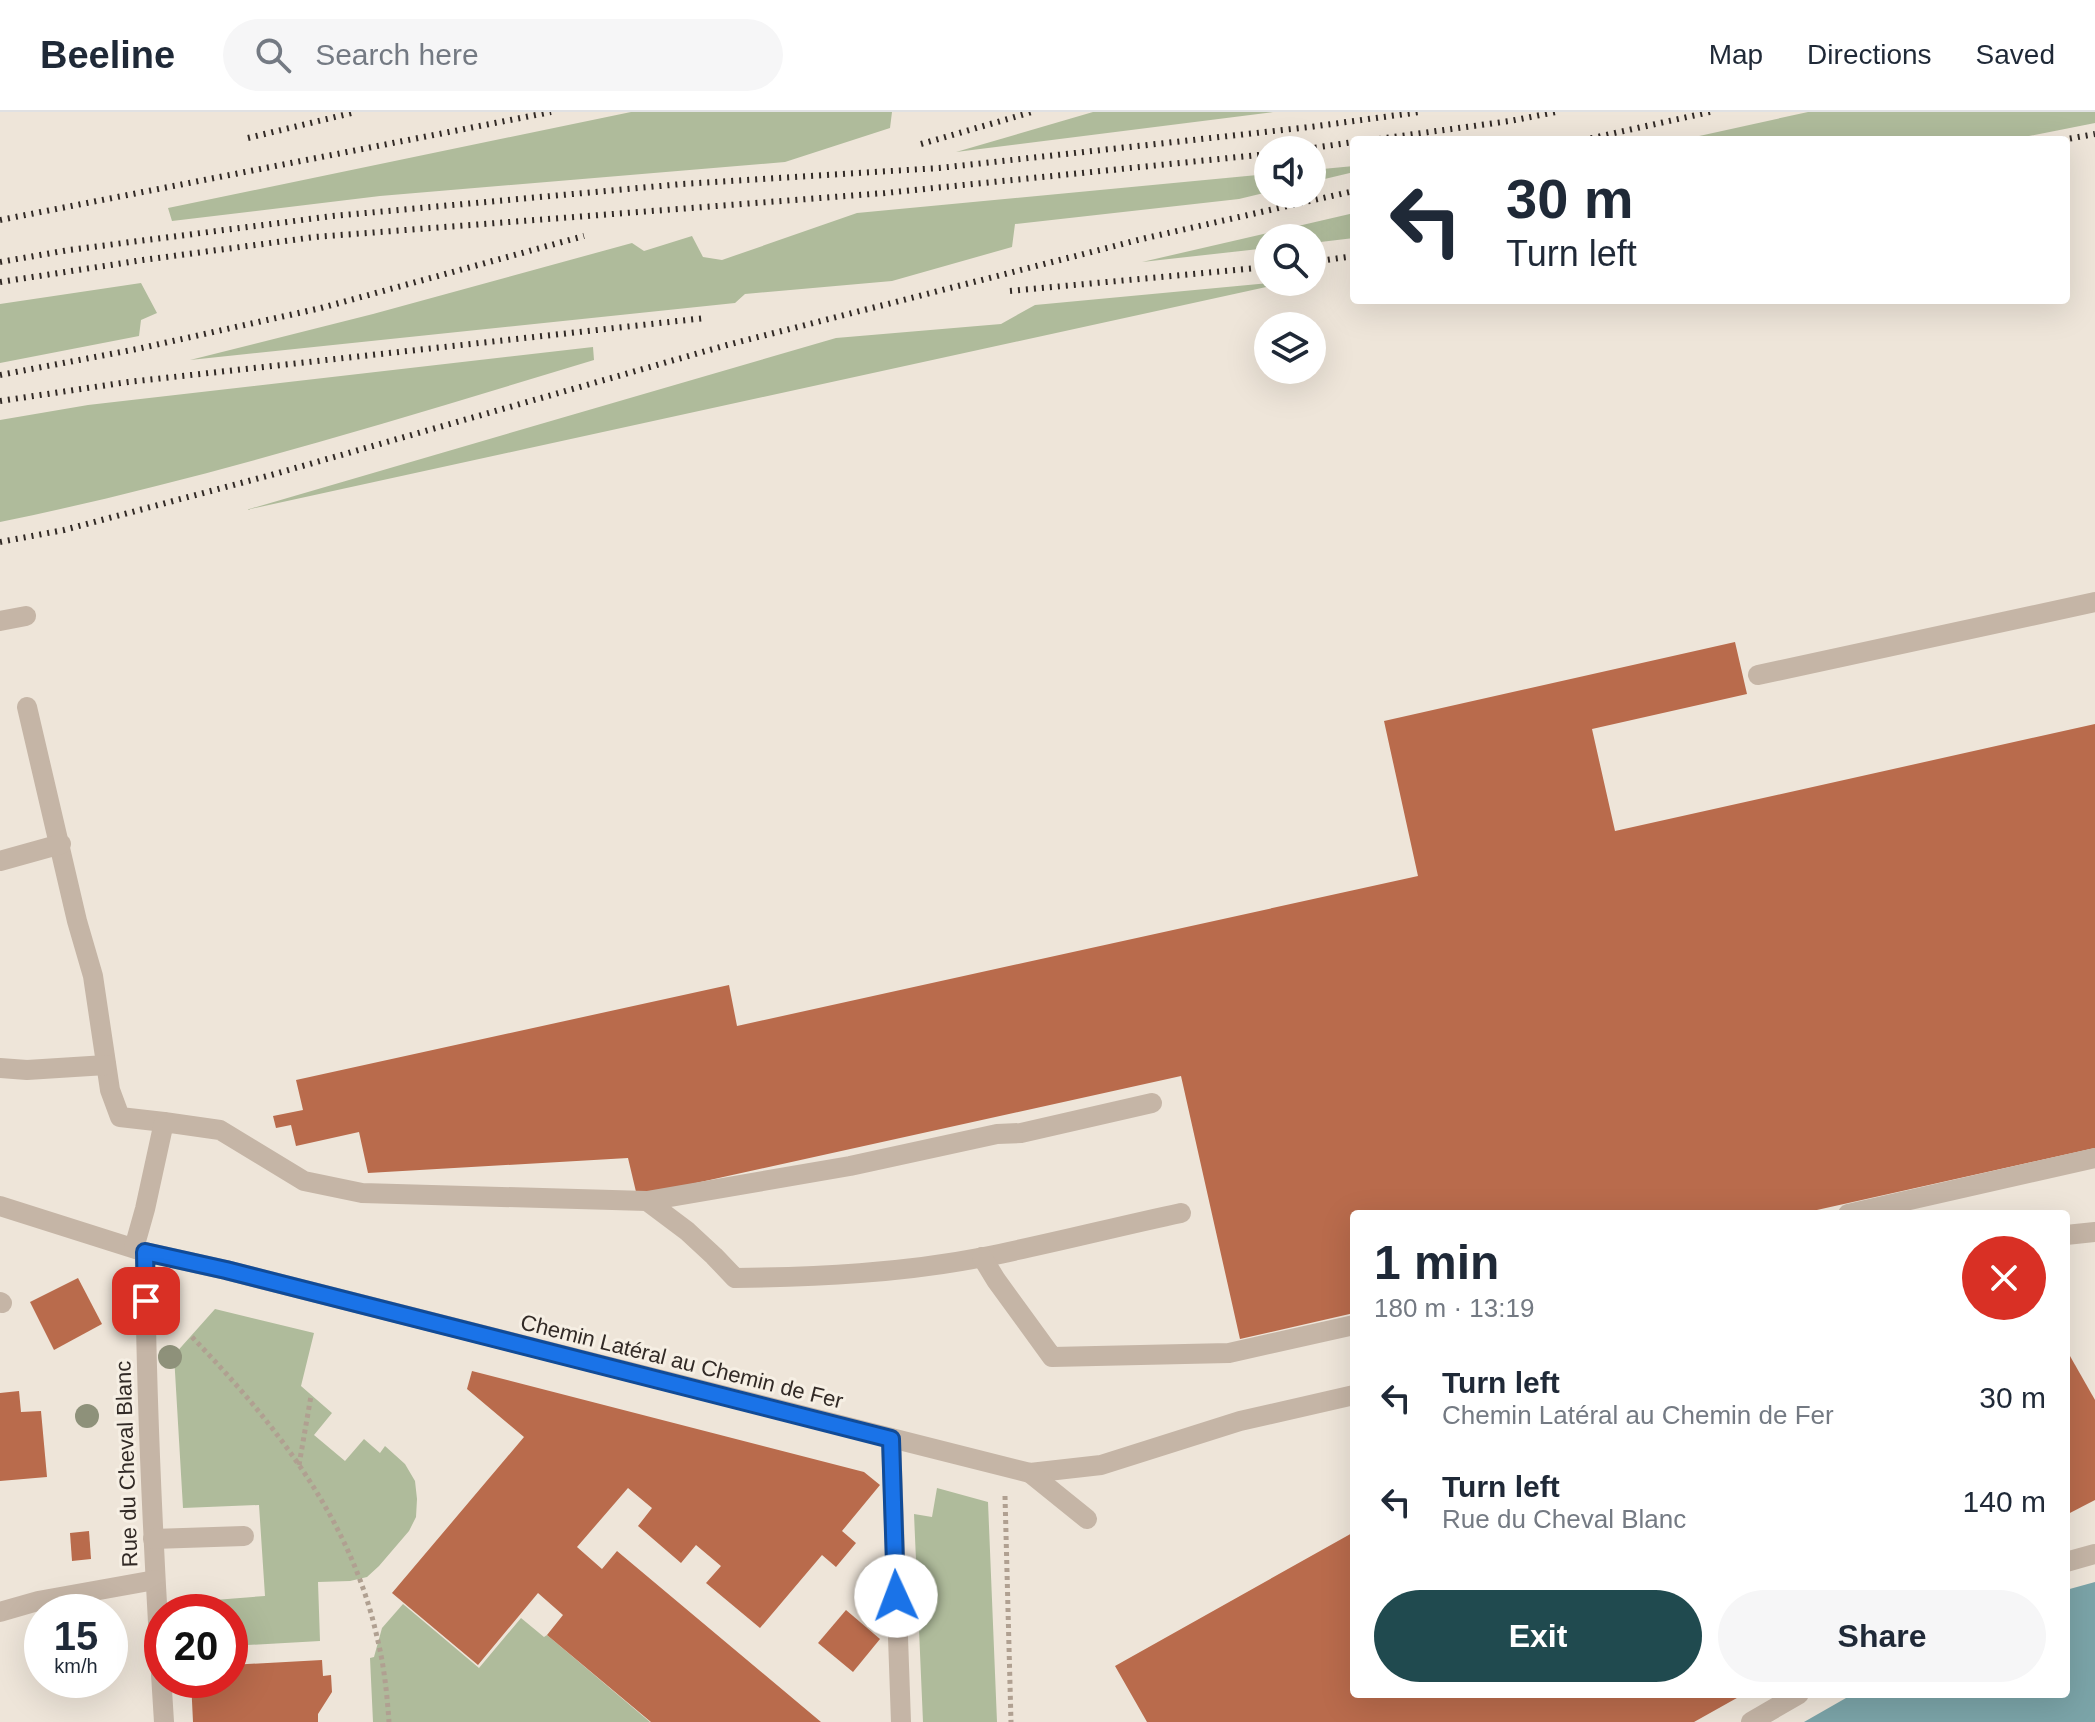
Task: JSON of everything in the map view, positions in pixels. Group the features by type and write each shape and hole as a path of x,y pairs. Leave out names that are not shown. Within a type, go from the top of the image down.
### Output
{"street":[{"path":"1758,675 2095,602"},
{"path":"0,621 26,616"},
{"path":"27,707 77,921 93,976 110,1090 120,1117 220,1130 304,1181 362,1193 647,1201 850,1166 997,1134 1021,1133 1152,1103"},
{"path":"0,861 61,844"},
{"path":"0,1068 27,1070 106,1065"},
{"name":"Rue du Cheval Blanc","path":"164,1122 140,1250 164,1722"},
{"path":"1866,1210 2095,1158"},
{"path":"647,1201 687,1231 735,1278 842,1275 982,1257 1181,1213"},
{"name":"Chemin Latéral au Chemin de Fer","path":"0,1206 140,1250 1030,1473 1101,1465 1240,1421 1350,1396"},
{"path":"2070,1235 2095,1232"},
{"path":"982,1257 1052,1357 1229,1353 1350,1326"},
{"path":"891,1439 901,1722"},
{"path":"1030,1473 1087,1519"},
{"path":"153,1539 244,1536"},
{"path":"2070,1561 2095,1554"},
{"path":"0,1612 38,1601 155,1580"},
{"path":"1751,1722 1792,1698"}],"path":[{"path":"192,1337 260,1413 308,1477 337,1526 377,1636 389,1722"},
{"path":"299,1466 311,1396"},
{"path":"1011,1722 1004,1497 1030,1473"}],"green space":[{"path":"631,112 892,112 890,128 785,162 380,196 172,221 168,208"},
{"path":"1093,112 1273,112 956,152"},
{"path":"1808,112 2095,112 2095,123 2029,136 1699,136"},
{"path":"1350,166 1350,173 1326,179 1326,169"},
{"path":"1254,175 1254,195 1239,199 1015,224 1012,247 892,281 745,294 735,303 190,360 632,243 644,251 692,236 703,257 722,260 857,213"},
{"path":"1350,214 1350,238 1326,241 1326,224 1306,224"},
{"path":"1254,236 1254,250 1142,262"},
{"path":"141,283 157,313 141,320 139,336 0,363 0,304"},
{"path":"1254,284 1254,290 246,510 836,338 1001,324 1035,305"},
{"path":"593,347 594,360 373,426 150,488 0,522 0,420 88,405"},
{"path":"215,1309 314,1333 301,1386 332,1413 314,1435 345,1461 364,1439 380,1453 385,1446 405,1464 415,1481 416,1517 409,1531 379,1566 367,1577 318,1582 320,1641 248,1645 248,1597 265,1596 259,1505 183,1508 174,1355"},
{"path":"937,1488 988,1502 997,1722 923,1722 914,1514 932,1517"},
{"path":"403,1604 479,1668 521,1618 544,1637 547,1635 650,1722 373,1722 370,1658 374,1657 382,1628"}],"water":[{"path":"2095,1582 2095,1722 1804,1722 1846,1698 2070,1698 2070,1589"}],"building":[{"path":"1735,642 1747,694 1592,729 1615,831 2095,724 2095,1148 1817,1210 1350,1210 1350,1314 1240,1339 1181,1076 637,1196 628,1158 368,1173 359,1132 296,1146 291,1125 276,1128 273,1116 303,1110 296,1080 729,985 737,1026 1418,876 1384,721"},
{"path":"78,1278 102,1324 54,1350 30,1302"},
{"path":"2070,1356 2095,1400 2095,1500 2070,1513"},
{"path":"472,1371 864,1472 880,1485 842,1531 856,1543 836,1567 822,1555 760,1628 706,1583 721,1566 696,1545 681,1563 638,1526 652,1508 628,1488 577,1547 602,1569 617,1551 821,1722 651,1722 547,1635 563,1615 538,1593 478,1665 392,1593 524,1437 467,1389"},
{"path":"19,1391 21,1412 41,1411 47,1477 0,1481 0,1393"},
{"path":"89,1531 91,1559 72,1561 70,1533"},
{"path":"1350,1534 1350,1698 1737,1698 1694,1722 1147,1722 1115,1666"},
{"path":"846,1610 880,1639 853,1672 818,1643"},
{"path":"322,1660 323,1676 331,1675 332,1692 318,1714 318,1722 193,1722 192,1698 248,1698 248,1664"}],"railway":[{"path":"248,138 356,112"},
{"path":"0,220 551,112"},
{"path":"921,144 1032,112"},
{"path":"0,262 69,250 333,216 682,184 939,168 1420,112"},
{"path":"1400,136 1556,112"},
{"path":"1601,136 1710,112"},
{"path":"2070,139 2095,134"},
{"path":"1326,146 1350,143"},
{"path":"0,282 315,237 885,193 1254,155"},
{"path":"0,542 64,530 271,475 727,345 1146,238 1350,192"},
{"path":"0,375 137,349 321,308 584,236"},
{"path":"1326,260 1350,257"},
{"path":"1010,291 1254,268"},
{"path":"0,401 128,382 705,318"}],"route":[{"path":"146,1301 145,1252 891,1439 896,1596"}]}
